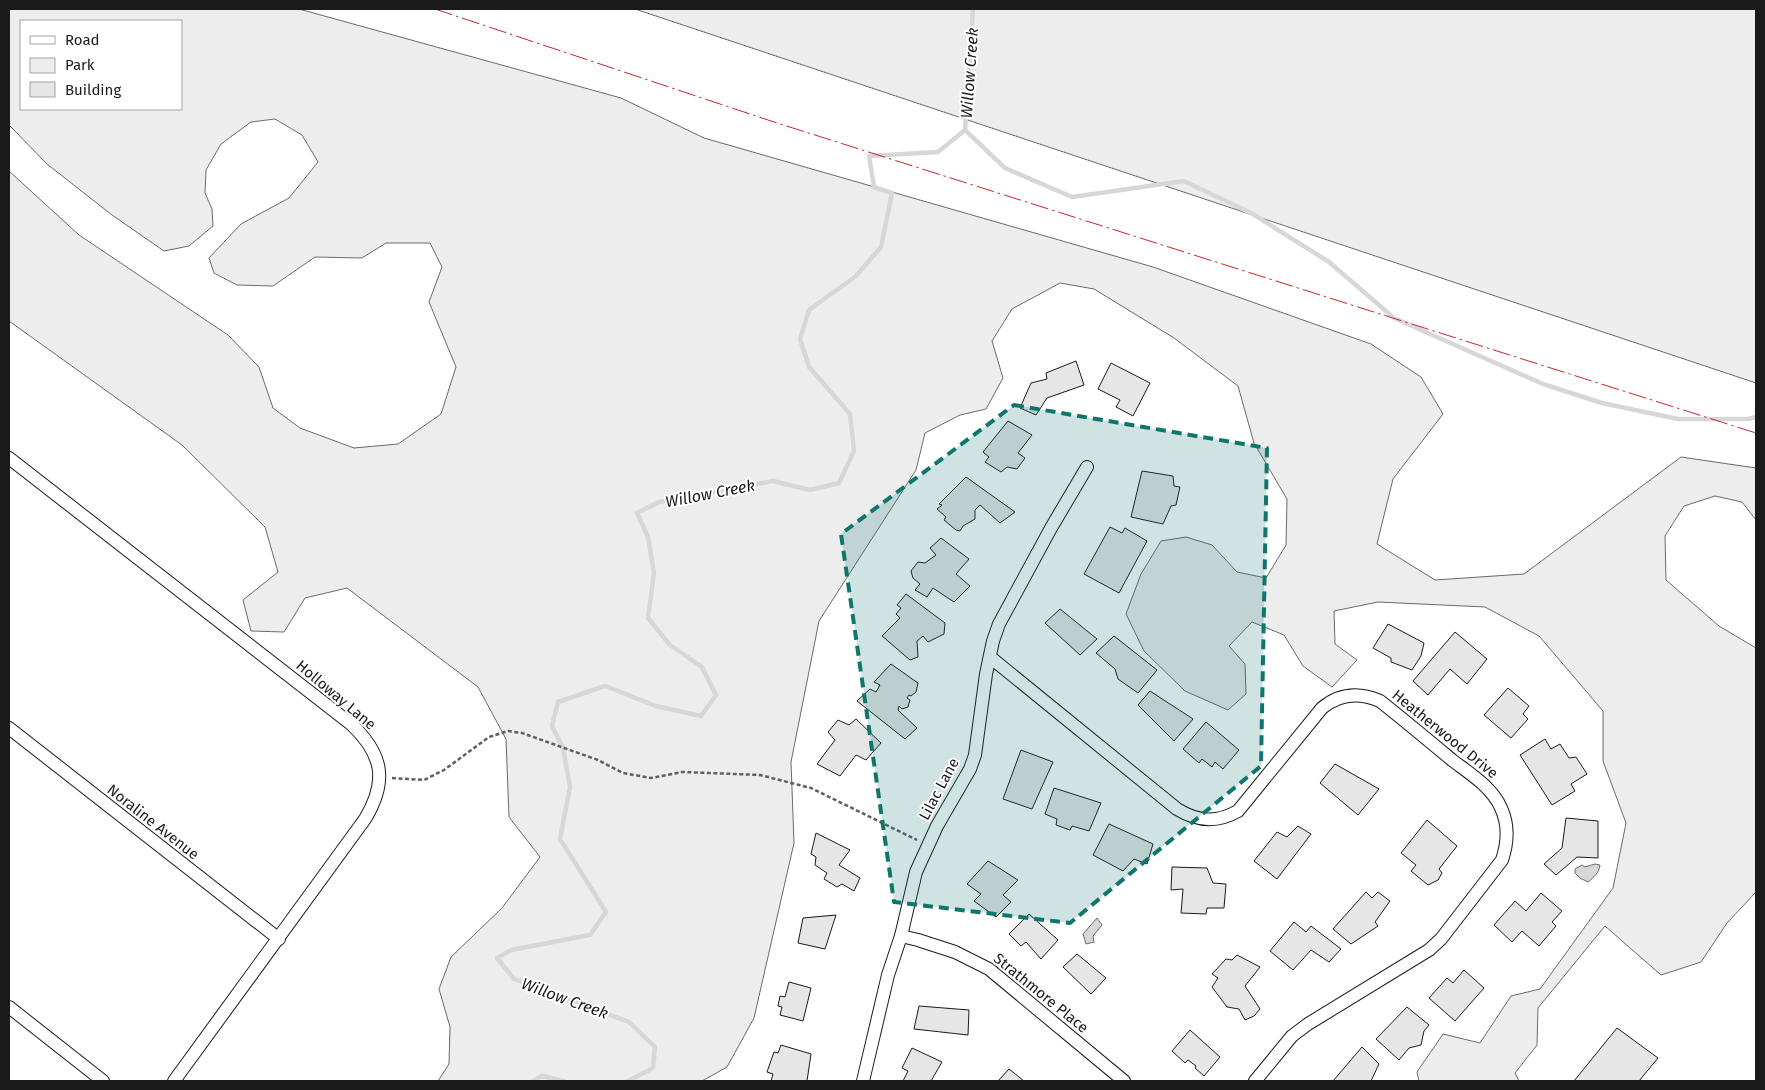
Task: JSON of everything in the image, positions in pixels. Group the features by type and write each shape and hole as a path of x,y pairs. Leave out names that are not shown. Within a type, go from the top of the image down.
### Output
{"street":[{"name":"Holloway Lane","path":"9,458 350,724 373,749 378,763 380,777 378,795 365,819 174,1081"},
{"name":"Lilac Lane","path":"863,1081 888,975 901,936 916,872 928,845 970,769 975,755 993,641 1000,624 1051,528 1087,467"},
{"name":"Heatherwood Drive","path":"990,657 1177,810 1195,819 1218,820 1238,811 1322,708 1337,698 1354,694 1380,701 1485,786 1501,806 1507,832 1502,860 1441,939 1429,950 1308,1024 1292,1036 1255,1081"},
{"name":"Noraline Avenue","path":"9,728 279,939"},
{"name":"Strathmore Place","path":"901,936 970,958 988,970 1124,1081"},
{"path":"9,1007 104,1081"}],"path":[{"path":"380,777 424,780 444,770 489,737 508,731 598,760 623,774 651,778 682,772 760,775 811,788 928,845"}],"highlighted area":[{"path":"1014,405 1267,448 1261,766 1070,923 894,902 841,534"}],"green space":[{"path":"9,9 299,9 621,98 704,138 1153,267 1371,344 1421,377 1443,414 1393,479 1377,544 1435,580 1524,574 1681,457 1756,468 1756,520 1742,502 1715,496 1684,506 1665,536 1666,580 1719,626 1756,648 1756,892 1727,923 1701,962 1661,975 1605,926 1538,1008 1537,1045 1515,1073 1519,1081 1419,1081 1417,1072 1443,1034 1480,1043 1511,996 1540,989 1613,888 1626,823 1603,761 1603,711 1539,636 1485,607 1378,602 1334,611 1335,644 1357,660 1332,687 1303,666 1284,635 1252,622 1229,646 1245,664 1246,694 1228,710 1185,691 1144,651 1126,614 1141,574 1161,541 1186,537 1212,545 1237,572 1266,578 1286,545 1287,499 1254,443 1238,386 1174,338 1094,289 1060,283 1012,309 992,341 1003,378 986,409 960,415 925,433 916,470 819,621 791,762 794,843 754,1018 727,1067 702,1081 438,1081 449,1064 450,1027 439,989 451,957 502,908 540,857 509,817 506,739 478,687 347,588 305,598 284,632 251,631 243,600 278,572 265,527 182,445 9,321 9,171 79,235 228,335 259,367 273,408 300,428 354,448 398,444 441,414 456,367 429,302 442,267 430,243 386,243 362,258 315,257 273,286 237,285 214,273 209,258 241,224 289,198 318,162 302,135 275,119 251,122 221,144 206,170 205,193 212,209 213,226 189,246 164,251 112,215 47,164 9,125"},
{"path":"635,9 1756,9 1756,383"}],"shaded area":[{"path":"1595,864 1600,865 1599,870 1588,882 1575,873 1575,869 1582,865 1585,867"},
{"path":"1097,918 1102,925 1093,936 1094,942 1086,944 1083,934"}],"building":[{"path":"1076,361 1084,385 1047,398 1036,415 1020,408 1031,383 1047,379 1046,373"},
{"path":"1111,363 1150,383 1133,416 1116,407 1120,400 1098,389"},
{"path":"1008,421 1032,435 1018,453 1025,458 1017,469 1007,467 1001,472 985,462 989,457 983,452"},
{"path":"1142,471 1173,476 1174,486 1180,487 1176,505 1171,506 1163,524 1131,517"},
{"path":"966,477 1015,512 1000,523 980,505 975,510 975,519 963,526 960,531 956,530 944,520 946,517 937,509 942,505 939,504"},
{"path":"1110,527 1122,533 1125,528 1147,541 1119,593 1084,574"},
{"path":"941,538 969,559 956,574 970,586 954,602 933,588 927,597 915,590 920,584 913,578 911,571 918,562 925,563 936,555 930,548"},
{"path":"906,594 945,623 944,634 928,642 923,636 917,641 918,657 910,660 882,636 900,618 896,614 901,608 897,605"},
{"path":"1060,609 1097,639 1080,655 1045,623"},
{"path":"1388,624 1424,643 1421,656 1412,670 1391,662 1391,658 1373,648"},
{"path":"1455,632 1487,659 1467,684 1450,669 1428,695 1413,681"},
{"path":"1114,636 1157,670 1138,693 1118,679 1115,669 1096,653"},
{"path":"891,664 918,683 916,692 907,698 910,700 908,707 902,709 899,706 898,710 917,728 905,739 857,701 870,689 876,692 880,685 874,682"},
{"path":"1508,688 1529,706 1523,714 1528,719 1511,738 1484,715"},
{"path":"1150,691 1193,719 1174,741 1138,705"},
{"path":"856,719 881,743 866,760 856,755 840,776 817,764 835,740 828,732 838,720 849,725"},
{"path":"1206,722 1239,750 1223,769 1215,762 1212,767 1202,759 1199,763 1183,749"},
{"path":"1545,739 1551,749 1560,744 1569,758 1576,757 1587,774 1571,784 1575,791 1552,805 1520,755"},
{"path":"1021,750 1053,762 1032,809 1003,799"},
{"path":"1335,764 1379,789 1358,815 1320,783"},
{"path":"1054,788 1101,803 1089,831 1072,826 1070,830 1056,825 1057,819 1045,814"},
{"path":"1566,818 1598,821 1598,858 1577,857 1556,875 1544,864 1562,848"},
{"path":"1427,820 1457,846 1439,869 1442,873 1438,880 1428,885 1411,871 1416,865 1401,853"},
{"path":"1109,824 1153,844 1147,864 1134,859 1123,871 1093,855"},
{"path":"1298,826 1311,834 1277,879 1254,861 1277,832 1287,837"},
{"path":"816,833 850,850 839,865 860,878 854,891 842,884 837,887 824,879 827,873 815,865 816,857 811,854"},
{"path":"988,861 1018,880 1003,895 1011,902 996,917 974,901 981,894 967,884"},
{"path":"1172,867 1207,868 1213,883 1226,884 1224,908 1207,908 1206,914 1181,913 1183,889 1171,890"},
{"path":"1366,892 1372,898 1378,892 1390,901 1375,922 1378,926 1351,944 1333,929"},
{"path":"1541,893 1562,911 1552,922 1556,926 1539,946 1522,931 1512,942 1494,925 1515,901 1526,911"},
{"path":"1029,914 1058,940 1041,959 1026,942 1021,946 1009,934"},
{"path":"836,915 825,949 798,943 803,918"},
{"path":"1294,922 1306,932 1311,926 1341,949 1329,962 1311,950 1293,970 1270,951"},
{"path":"1077,954 1106,978 1091,994 1063,967"},
{"path":"1237,955 1260,967 1245,986 1260,1009 1254,1016 1245,1020 1239,1009 1227,1007 1212,987 1218,978 1212,974 1226,959 1232,960"},
{"path":"1464,970 1484,988 1455,1021 1429,998 1447,978 1453,983"},
{"path":"789,982 811,988 803,1021 780,1015 782,1007 778,1006 780,996 785,997"},
{"path":"919,1006 969,1010 968,1035 914,1029"},
{"path":"1407,1007 1429,1025 1424,1031 1421,1045 1409,1048 1399,1060 1376,1039"},
{"path":"1617,1028 1658,1058 1639,1081 1574,1081"},
{"path":"1190,1030 1220,1057 1204,1076 1195,1068 1196,1066 1188,1060 1185,1063 1172,1051"},
{"path":"781,1045 811,1054 807,1081 771,1081 773,1074 767,1072 774,1052 778,1053"},
{"path":"1362,1047 1379,1064 1371,1081 1333,1081"},
{"path":"912,1048 942,1062 931,1081 903,1081 908,1071 902,1068"},
{"path":"1009,1069 1024,1081 998,1081"}],"waterway":[{"name":"Willow Creek","path":"628,1081 653,1068 655,1047 629,1022 514,979 497,958 511,950 590,935 606,912 560,839 570,787 563,748 552,726 558,702 605,686 656,706 701,716 716,695 702,667 670,645 648,618 654,573 648,537 637,513 659,502 773,481 810,490 839,483 854,451 850,414 809,367 800,339 809,310 856,276 881,247 892,193 874,187 869,156 938,152 965,130 973,9"},
{"path":"965,130 1005,168 1072,197 1184,181 1251,213 1329,262 1394,318 1543,384 1602,403 1678,419 1748,419 1756,417"},
{"name":"Willow Creek","path":"533,1081 542,1076 564,1081"}],"power":[{"path":"435,9 777,123 1756,433"}]}
